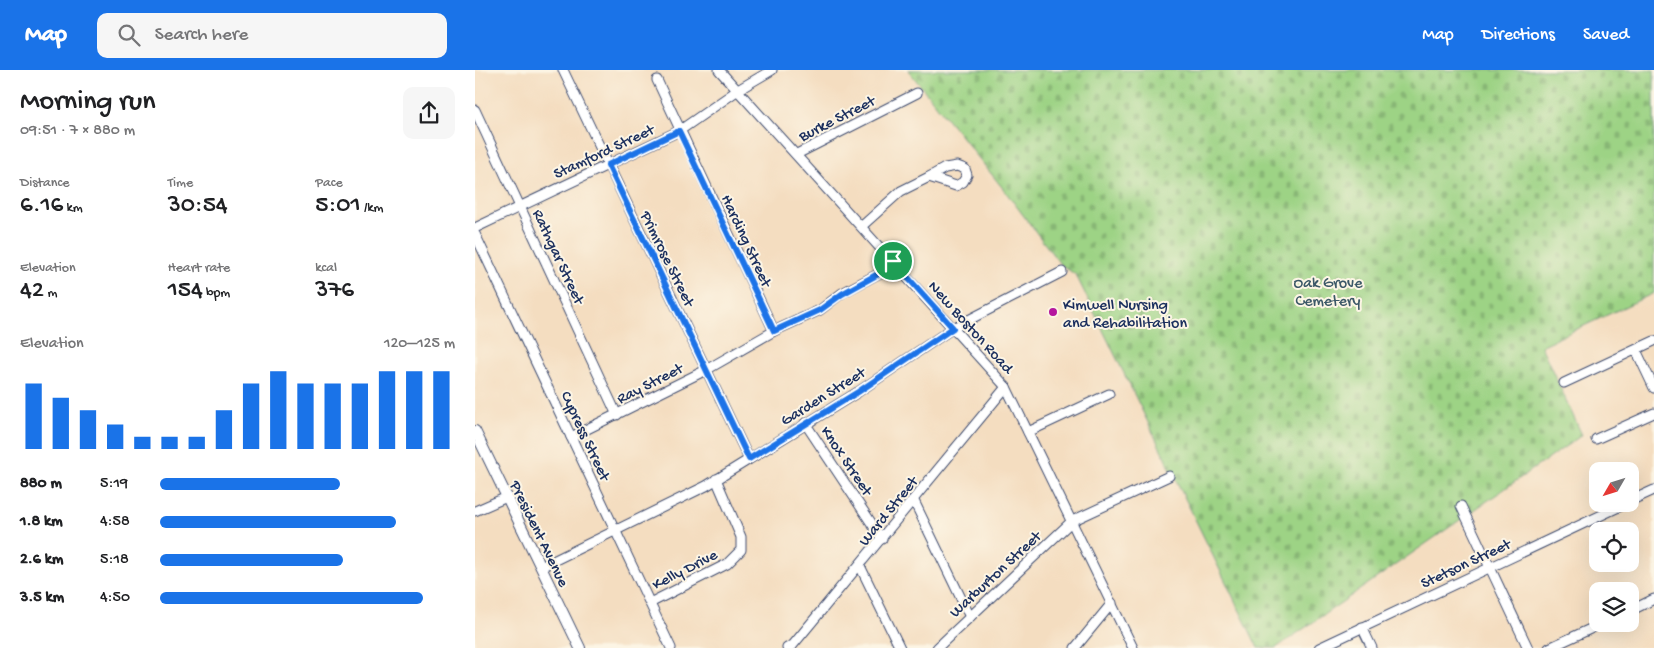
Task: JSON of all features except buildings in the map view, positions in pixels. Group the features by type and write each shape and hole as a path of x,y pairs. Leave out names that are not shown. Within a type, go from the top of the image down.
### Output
{"main road":[{"name":"President Avenue","path":"475,431 580,648"}],"street":[{"name":"Primrose Street","path":"563,70 749,459"},
{"name":"New Boston Road","path":"719,70 1006,387 1133,648"},
{"name":"Stamford Street","path":"475,228 519,205 679,131 738,90 772,70"},
{"name":"Harding Street","path":"657,80 679,131 774,331"},
{"name":"Burke Street","path":"797,154 917,93"},
{"name":"Rathgar Street","path":"475,110 617,415"},
{"path":"862,226 901,191 929,177"},
{"name":"Cypress Street","path":"475,234 479,254 571,437 671,648"},
{"name":"Ray Street","path":"571,437 706,370 774,331 820,310 842,294 880,273 893,261"},
{"name":"Garden Street","path":"541,567 716,480 953,328 1062,272"},
{"path":"1564,383 1654,341"},
{"path":"1636,350 1654,388"},
{"name":"Ward Street","path":"791,647 860,566 1006,387"},
{"path":"1028,432 1109,394"},
{"path":"1596,439 1654,413"},
{"name":"Knox Street","path":"805,424 882,539"},
{"name":"Warburton Street","path":"937,648 1072,521 1169,476"},
{"name":"Kelly Drive","path":"650,602 727,564 741,550 741,537 716,480"},
{"path":"1639,497 1654,490"},
{"path":"475,511 507,496"},
{"path":"914,500 970,617"},
{"path":"1461,506 1528,648"},
{"name":"Stetson Street","path":"1319,648 1608,512"},
{"path":"860,566 900,648"},
{"path":"1639,606 1654,599"},
{"path":"1075,648 1112,604"},
{"path":"1361,627 1372,648"},
{"path":"1549,648 1589,630"}],"green space":[{"name":"Oak Grove Cemetery","path":"908,70 1654,70 1654,293 1541,346 1582,435 1276,648 1258,648 1076,275 1060,264 1005,191"}],"place":[{"name":"Kimwell Nursing and Rehabilitation","path":"1053,312"}],"route":[{"path":"679,131 774,331 820,310 842,294 880,273 893,261 953,328 858,392 749,459 608,165 679,131"}]}
